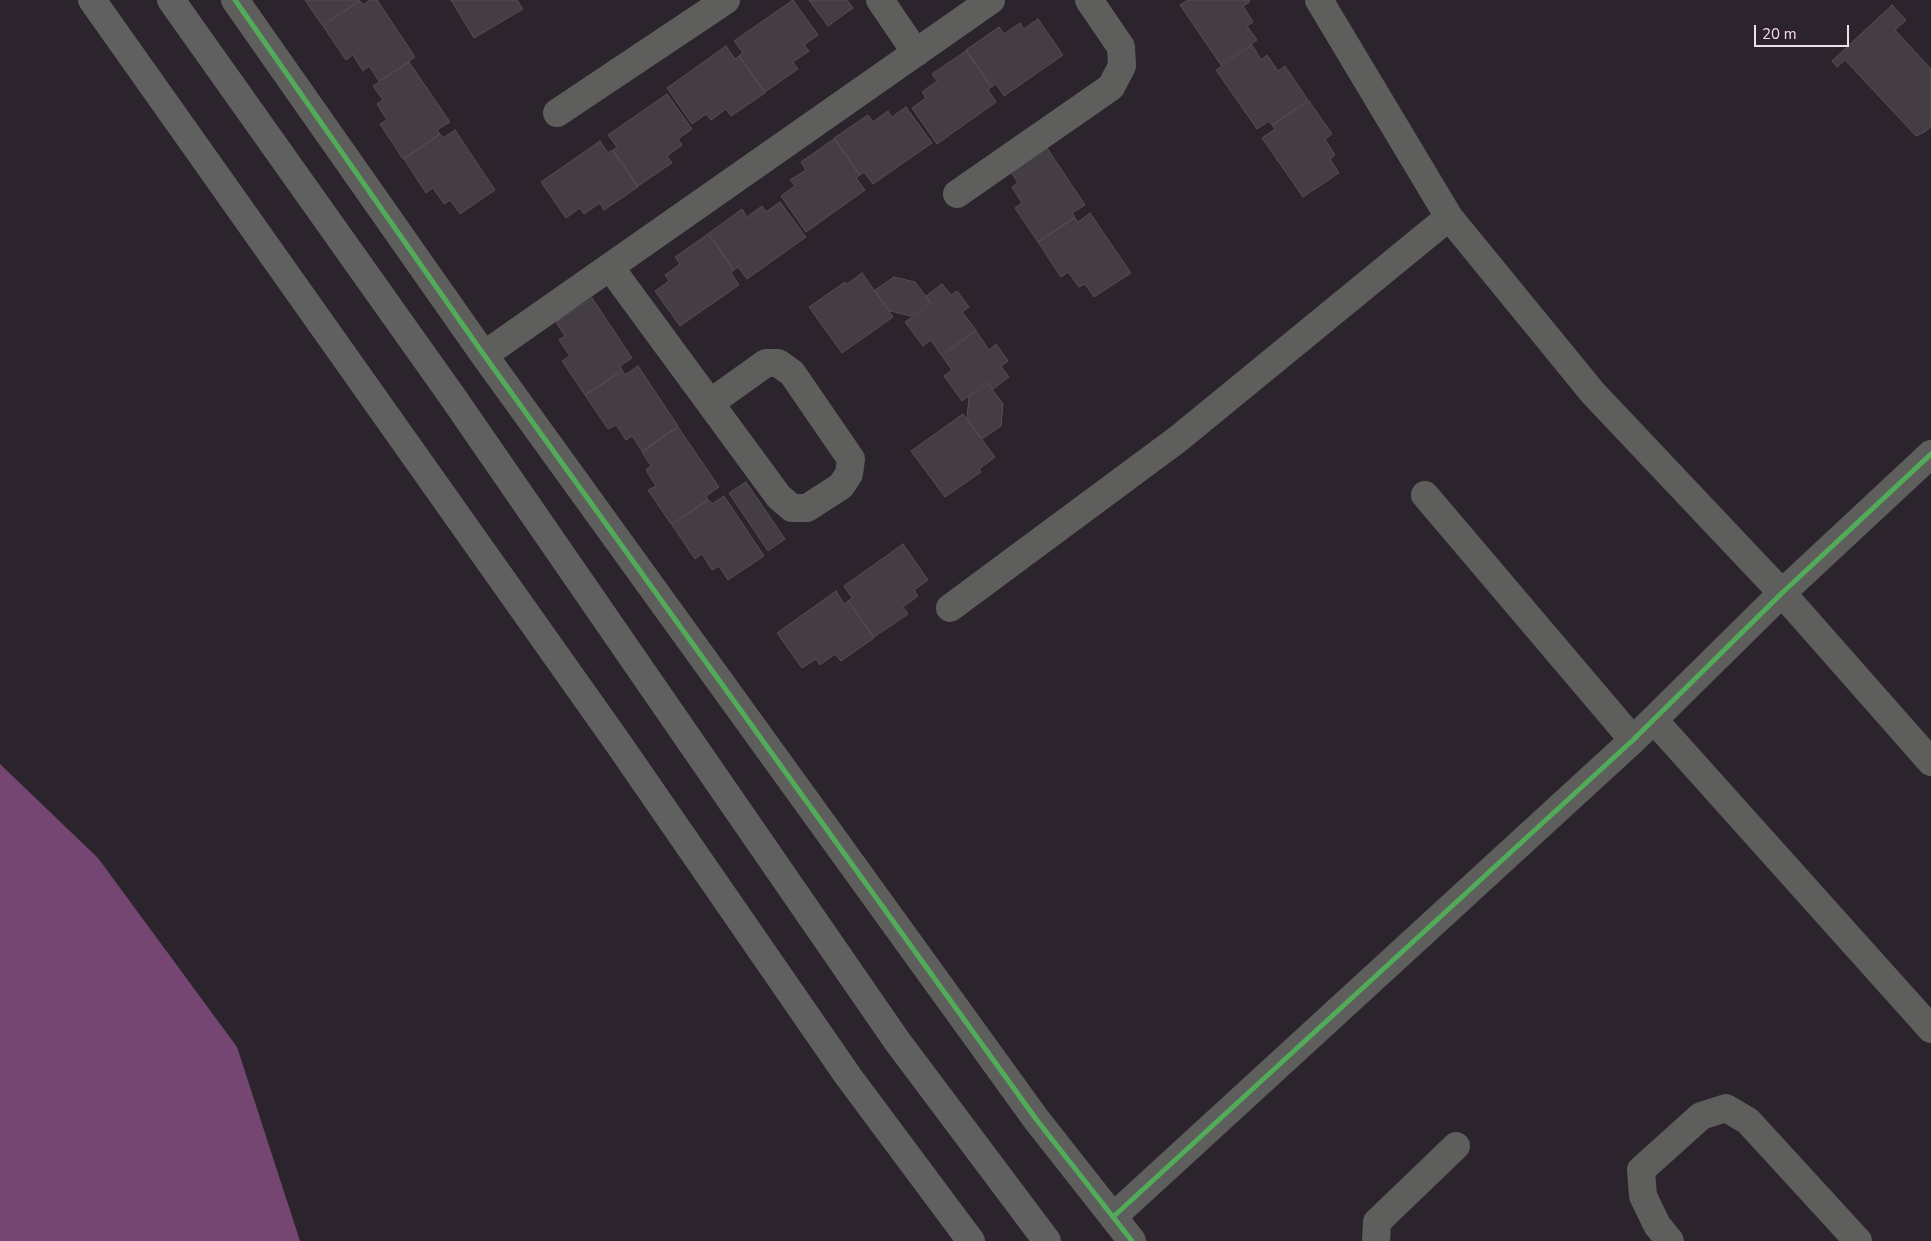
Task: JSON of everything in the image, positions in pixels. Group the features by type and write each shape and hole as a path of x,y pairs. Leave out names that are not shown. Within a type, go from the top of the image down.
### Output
{"main road":[{"path":"92,0 618,743 848,1076 971,1241"},
{"path":"171,0 452,396 896,1041 1047,1241"}],"street":[{"path":"235,0 484,355 1036,1119 1132,1241"},
{"path":"557,113 726,0"},
{"path":"880,0 916,53"},
{"path":"484,355 991,0"},
{"path":"957,194 1111,87 1122,66 1121,47 1090,0"},
{"path":"1319,0 1449,217 1593,393 1782,593 1931,762"},
{"path":"950,608 1178,439 1449,217"},
{"path":"610,267 779,497 792,508 807,508 841,486 850,474 851,460 792,372 778,363 766,363 710,403"},
{"path":"1113,1217 1633,740 1782,593 1931,454"},
{"path":"1425,495 1633,740"},
{"path":"1654,720 1931,1029"},
{"path":"1670,1241 1657,1225 1643,1196 1642,1170 1701,1116 1726,1108 1748,1121 1858,1241"},
{"path":"1376,1241 1377,1222 1456,1146"}],"shaded area":[{"path":"0,764 98,858 237,1047 300,1241 0,1241"}],"building":[{"path":"305,0 359,0 359,1 322,25"},
{"path":"370,0 377,0 415,57 379,81 369,66 363,71 353,55 346,60 323,26 360,1 363,5"},
{"path":"451,0 517,0 523,9 474,38"},
{"path":"793,0 818,35 804,45 809,51 793,62 798,69 765,92 739,56 743,53 734,41"},
{"path":"809,0 847,0 853,8 828,26"},
{"path":"1188,0 1249,0 1250,2 1243,6 1253,22 1247,26 1257,40 1221,65 1180,5"},
{"path":"1892,5 1906,20 1895,30 1931,69 1931,126 1925,132 1916,136 1845,60 1837,67 1832,61"},
{"path":"1038,19 1063,55 1004,96 996,84 992,87 966,50 999,27 1004,34 1020,23 1024,29"},
{"path":"1252,45 1261,60 1267,55 1278,71 1285,66 1308,100 1272,125 1269,121 1257,129 1216,70"},
{"path":"726,46 735,59 739,56 765,93 731,116 726,109 711,120 706,114 692,124 667,88"},
{"path":"966,51 991,87 988,90 996,102 937,144 912,108 926,98 922,92 937,81 932,74"},
{"path":"409,62 450,122 437,130 440,134 403,159 380,124 387,120 377,104 383,100 373,86"},
{"path":"667,94 692,129 678,139 682,145 667,156 672,163 638,186 613,150 617,147 608,135"},
{"path":"1309,101 1332,134 1325,139 1335,155 1330,159 1339,173 1303,197 1262,138 1275,129 1272,125"},
{"path":"906,107 932,143 873,184 864,172 860,175 834,138 868,115 873,122 888,111 892,117"},
{"path":"455,130 495,190 460,214 450,200 444,204 433,188 426,193 404,159 440,134 443,138"},
{"path":"834,139 860,175 856,178 865,190 806,232 781,196 795,186 790,180 806,170 801,162"},
{"path":"600,141 608,153 612,150 638,187 604,210 600,203 584,214 580,208 566,218 541,182"},
{"path":"1045,145 1085,205 1072,213 1075,217 1038,242 1015,208 1022,203 1012,187 1018,183 1009,169"},
{"path":"780,202 806,237 747,279 738,267 734,270 709,233 742,209 747,217 762,206 766,212"},
{"path":"1090,213 1131,273 1094,297 1085,284 1079,287 1068,272 1061,277 1038,242 1075,218 1078,222"},
{"path":"708,234 734,270 731,273 739,285 680,326 655,291 669,281 665,275 680,264 675,257"},
{"path":"862,273 893,317 842,353 809,307 845,282 847,284"},
{"path":"894,277 915,282 930,302 911,316 890,311 875,290"},
{"path":"942,284 951,295 957,291 969,307 962,312 976,330 941,355 931,340 923,346 905,322 931,303 926,296"},
{"path":"592,298 632,358 620,366 622,370 585,395 562,361 570,356 559,340 565,336 556,322"},
{"path":"976,331 989,350 996,344 1008,361 1001,366 1009,377 993,389 988,382 962,401 944,376 952,370 942,356"},
{"path":"638,366 678,426 642,451 632,436 626,440 616,425 608,429 585,395 623,371 625,375"},
{"path":"988,384 1003,404 1001,426 982,439 967,418 969,397"},
{"path":"963,414 995,457 979,469 981,472 945,497 911,451"},
{"path":"678,427 719,487 706,496 708,500 671,524 648,490 656,486 646,470 651,466 642,452"},
{"path":"746,482 785,539 768,551 729,493"},
{"path":"724,496 764,556 728,580 719,566 712,570 702,554 695,559 672,525 709,500 712,504"},
{"path":"903,544 928,580 914,590 918,596 903,607 908,614 874,637 848,601 852,598 844,586"},
{"path":"836,591 844,604 848,601 874,638 841,661 835,654 820,665 816,659 802,668 777,633"}],"cycle path":[{"path":"235,0 484,355 1036,1119 1132,1241"},
{"path":"1113,1217 1633,740 1782,593 1931,454"}]}
